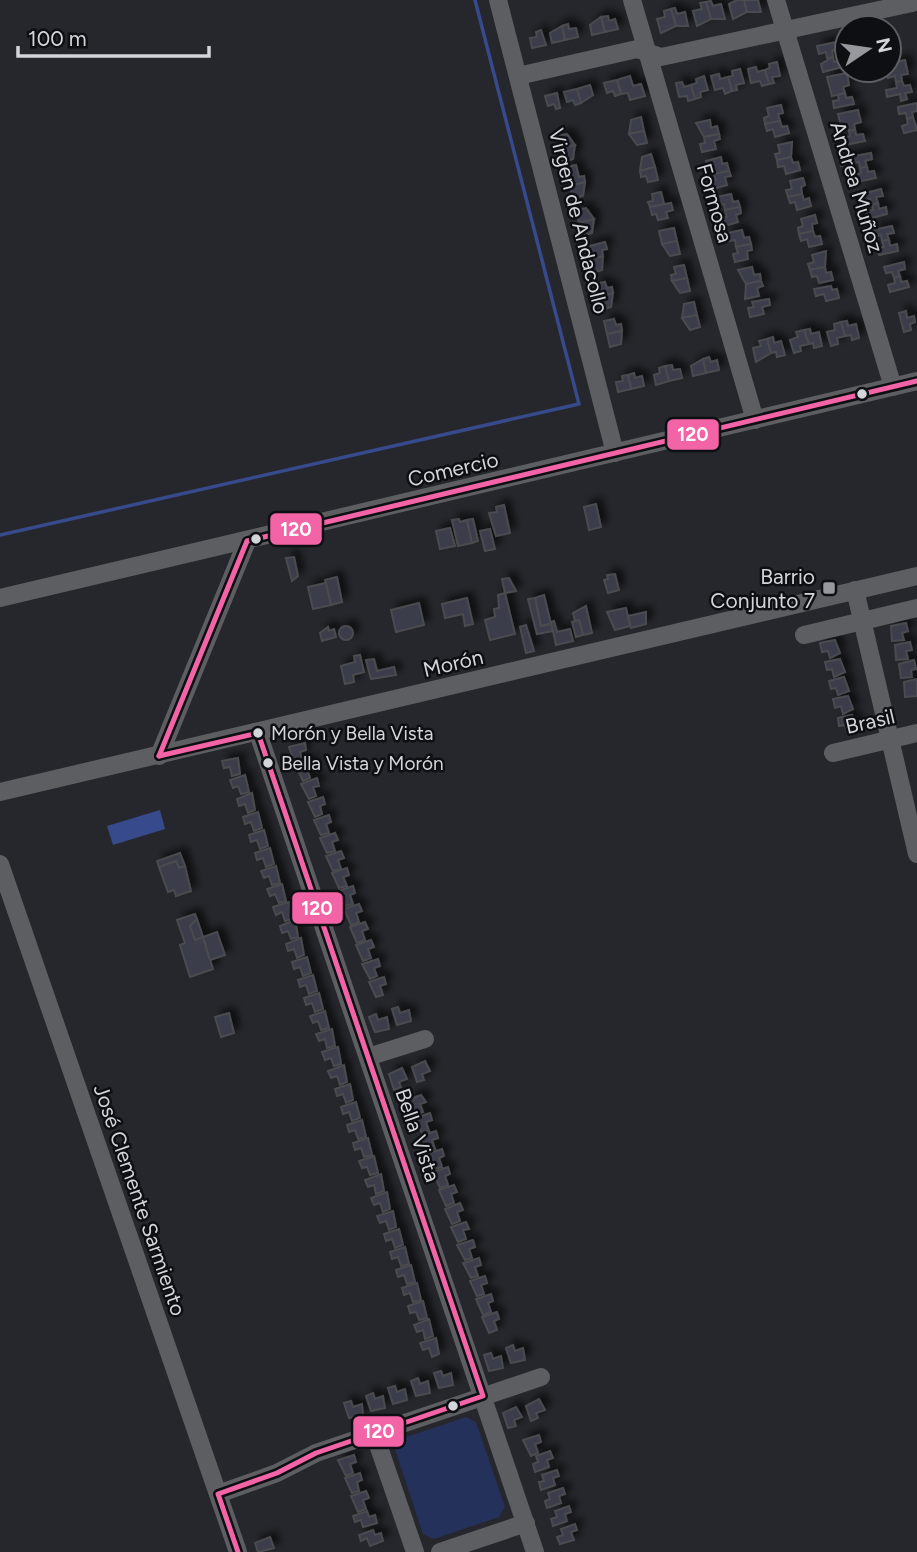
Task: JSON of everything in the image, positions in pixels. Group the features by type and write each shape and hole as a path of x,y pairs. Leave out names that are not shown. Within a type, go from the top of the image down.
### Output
{"street":[{"name":"Virgen de Andacollo","path":"498,0 615,453"},
{"name":"Formosa","path":"632,0 755,420"},
{"name":"Andrea Muñoz","path":"776,0 894,387"},
{"path":"518,76 637,49 661,57 913,8"},
{"name":"Comercio","path":"0,598 917,381"},
{"path":"159,756 247,541"},
{"name":"Morón","path":"0,792 917,576"},
{"path":"855,590 917,854"},
{"path":"804,635 917,608"},
{"name":"Bella Vista","path":"258,733 535,1552"},
{"name":"Brasil","path":"833,752 917,733"},
{"name":"José Clemente Sarmiento","path":"0,863 237,1552"},
{"path":"368,1057 425,1039"},
{"path":"218,1494 277,1473 316,1452 541,1377"},
{"path":"374,1433 415,1552"},
{"path":"440,1552 526,1523"}],"shaded area":[{"path":"160,810 165,829 113,845 107,826"},
{"path":"466,1417 476,1422 505,1507 499,1517 434,1539 423,1534 395,1449 400,1439"}],"building":[{"path":"744,0 747,12 733,19 729,4"},
{"path":"744,0 758,0 761,12 747,12"},
{"path":"711,1 713,6 721,4 725,19 711,19 706,2"},
{"path":"706,2 711,19 697,26 693,11 702,9 700,3"},
{"path":"675,8 677,14 685,12 688,26 676,26 671,9"},
{"path":"671,9 676,26 661,33 657,19 665,17 664,11"},
{"path":"608,16 609,21 615,19 618,29 605,32 601,17"},
{"path":"601,17 605,32 592,35 590,25"},
{"path":"568,24 569,29 576,28 578,37 565,40 562,26"},
{"path":"562,26 565,40 552,43 550,33"},
{"path":"541,30 546,45 532,48 530,38 537,37 536,32"},
{"path":"833,43 833,57 827,58 826,52 819,54 817,46"},
{"path":"833,57 833,69 823,72 821,64"},
{"path":"905,60 908,74 903,75"},
{"path":"777,62 780,76 772,77 774,83 769,84 765,70 770,68 769,64"},
{"path":"756,67 757,72 765,70 769,84 762,86 760,81 751,83 748,69"},
{"path":"740,69 744,83 736,85 737,90 732,91 728,77 733,76 732,71"},
{"path":"719,74 720,79 728,77 732,91 725,94 723,88 715,90 711,76"},
{"path":"630,76 633,86 641,84 645,96 630,100 628,93 621,94 617,80"},
{"path":"704,76 708,90 700,92 701,97 695,99 691,85"},
{"path":"833,76 833,84 849,84 843,87 845,93 832,96 827,77"},
{"path":"617,80 621,94 615,96 613,91 607,93 604,83"},
{"path":"682,82 684,87 691,85 695,99 688,101 687,96 679,97 676,83"},
{"path":"896,84 910,85 912,92 905,93 907,99 901,101 900,94 887,97 886,90 897,88"},
{"path":"590,85 593,95 581,103 577,89"},
{"path":"577,89 581,103 575,105 573,100 567,102 564,92"},
{"path":"557,93 560,108 556,109 554,104 548,106 545,96"},
{"path":"845,93 846,98 852,97 854,104 834,108 833,101 839,100 838,95"},
{"path":"917,103 917,111 912,112 913,117 907,119 906,113 899,114 898,107"},
{"path":"781,105 783,113 778,114 780,121 765,124 764,118 769,116 767,108"},
{"path":"858,110 861,122 854,124 855,130 849,131 848,125 841,126 838,114"},
{"path":"641,117 644,131 629,134 631,120"},
{"path":"913,117 917,130 904,133 902,126 908,124 907,119"},
{"path":"710,120 711,128 717,126 719,134 704,137 696,123"},
{"path":"780,121 782,127 787,126 789,133 775,137 773,129 767,131 765,124"},
{"path":"855,130 856,135 863,134 865,141 845,145 843,138 850,136 849,131"},
{"path":"644,131 647,143 637,145 629,134"},
{"path":"567,134 575,145 560,148 557,136"},
{"path":"719,134 720,139 714,141 716,149 702,152 700,144 705,143 704,137"},
{"path":"792,142 791,157 777,160 775,154 780,153 778,145"},
{"path":"575,145 573,159 563,162 560,148"},
{"path":"871,153 872,159 865,161 867,167 860,168 859,162 841,166 839,159"},
{"path":"651,154 655,167 640,171 642,157"},
{"path":"721,157 722,164 727,163 729,171 714,174 713,167 708,169 706,161"},
{"path":"791,157 793,163 798,162 800,170 786,174 784,166 778,167 777,160"},
{"path":"576,165 579,177 584,176 585,182 570,186 566,167"},
{"path":"655,167 658,180 648,182 646,176 641,177 640,171"},
{"path":"867,167 868,172 874,171 876,178 856,182 855,175 861,173 860,168"},
{"path":"729,171 731,176 725,177 727,185 713,189 711,181 716,180 714,174"},
{"path":"803,178 805,185 801,187 802,194 788,197 786,190 792,189 790,181"},
{"path":"585,182 583,196 573,198 570,186"},
{"path":"881,189 883,196 876,197 878,203 872,205 870,199 863,201 862,194"},
{"path":"661,192 664,204 650,207 648,202 653,201 652,194"},
{"path":"731,194 733,202 738,201 740,207 725,210 724,204 719,205 717,197"},
{"path":"802,194 804,200 809,198 811,206 797,210 795,202 790,203 788,197"},
{"path":"671,203 673,210 666,212 668,218 658,220 656,214 652,215 650,207"},
{"path":"878,203 879,209 886,207 887,214 868,219 866,211 873,210 872,205"},
{"path":"740,207 741,213 736,215 738,222 724,226 722,218 727,217 725,210"},
{"path":"586,208 594,219 579,223 576,210"},
{"path":"815,215 817,223 812,224 813,231 799,234 798,228 803,226 801,219"},
{"path":"594,219 592,233 582,236 579,223"},
{"path":"892,226 894,233 887,234 889,240 882,241 881,235 874,237 873,230"},
{"path":"674,228 677,241 662,244 659,231"},
{"path":"742,230 744,238 749,237 751,244 736,247 735,240 729,241 728,233"},
{"path":"813,231 815,237 820,236 822,244 809,247 807,239 801,241 799,234"},
{"path":"889,240 890,246 897,244 898,251 879,255 877,248 884,247 882,241"},
{"path":"677,241 680,254 670,256 662,244"},
{"path":"605,242 607,249 602,250 603,256 589,260 586,247"},
{"path":"751,244 752,250 747,251 748,259 735,262 733,254 738,253 736,247"},
{"path":"826,251 825,267 810,270 808,264 814,262 812,255"},
{"path":"603,256 602,270 592,273 589,260"},
{"path":"904,262 905,269 898,271 900,276 894,278 892,272 886,273 884,267"},
{"path":"684,265 687,278 672,281 671,275 676,274 674,267"},
{"path":"752,267 754,275 760,274 761,281 746,284 738,270"},
{"path":"825,267 826,273 831,272 833,280 819,283 817,276 812,277 810,270"},
{"path":"900,276 901,282 907,281 909,287 890,292 888,285 895,283 894,278"},
{"path":"687,278 690,291 680,293 672,281"},
{"path":"761,281 763,286 757,288 759,296 745,299 746,284"},
{"path":"605,282 607,288 612,287 613,293 598,297 595,284"},
{"path":"831,286 832,290 837,289 839,298 826,301 824,294 816,296 814,289"},
{"path":"613,293 611,307 601,310 598,297"},
{"path":"769,299 770,305 762,307 764,314 750,317 748,308 754,307 752,302"},
{"path":"694,302 697,315 682,318 684,304"},
{"path":"906,311 907,318 914,316 915,322 910,324 911,330 904,332 899,313"},
{"path":"697,315 700,327 690,330 682,318"},
{"path":"614,319 616,325 621,324 622,331 607,334 604,321"},
{"path":"847,321 848,326 856,324 859,338 852,340 851,335 845,336 841,322"},
{"path":"841,322 845,336 837,338 838,344 831,346 827,332 835,330 834,324"},
{"path":"810,329 811,334 819,332 822,346 814,348 813,343 809,344 804,330"},
{"path":"804,330 809,344 800,346 801,351 794,353 790,340 798,337 796,332"},
{"path":"622,331 621,344 610,347 607,334"},
{"path":"773,337 774,343 781,341 785,355 777,357 776,352 771,353 767,339"},
{"path":"767,339 771,353 756,362 753,348 761,346 759,341"},
{"path":"709,357 711,362 717,360 719,370 706,373 703,359"},
{"path":"703,359 706,373 693,376 691,366"},
{"path":"672,365 673,370 680,369 682,378 669,381 665,366"},
{"path":"665,366 669,381 656,385 654,375 660,373 659,368"},
{"path":"634,373 635,378 642,376 644,386 631,389 628,375"},
{"path":"628,375 631,389 618,392 616,382 623,381 622,376"},
{"path":"596,504 601,527 589,530 584,507"},
{"path":"504,505 510,533 496,536 489,513 497,512 496,507"},
{"path":"459,519 460,522 467,520 472,543 458,546 452,520"},
{"path":"473,519 478,541 472,543 467,520"},
{"path":"450,528 455,546 440,549 436,531"},
{"path":"490,529 495,549 485,551 480,531"},
{"path":"294,557 298,576 292,581 286,558"},
{"path":"615,574 619,590 608,593 604,580 608,579 607,575"},
{"path":"337,577 342,602 331,605 325,580"},
{"path":"509,578 516,591 505,593 502,579"},
{"path":"326,583 331,605 313,609 308,587"},
{"path":"505,593 515,634 490,640 485,620 495,617 494,609 499,608 498,595"},
{"path":"544,595 551,624 541,626 535,598"},
{"path":"467,598 473,624 465,626 463,614 445,618 442,604"},
{"path":"535,598 541,626 551,624 553,631 537,634 528,599"},
{"path":"419,603 424,625 396,632 391,610"},
{"path":"586,606 592,633 583,635 579,620 575,621 573,613"},
{"path":"626,608 630,626 615,630 607,612"},
{"path":"646,612 646,624 631,628 628,616"},
{"path":"579,620 583,635 576,637 572,622"},
{"path":"554,621 557,632 570,629 573,641 556,645 551,622"},
{"path":"906,623 908,631 902,633 904,640 892,641 891,626"},
{"path":"526,625 534,651 526,653 520,627"},
{"path":"343,626 349,626 353,633 349,640 343,640 339,636 339,630"},
{"path":"328,627 329,631 334,629 336,637 322,641 320,633"},
{"path":"835,640 840,653 830,658 828,651 822,652 820,643"},
{"path":"910,642 912,650 906,651 908,659 896,660 895,645"},
{"path":"360,655 364,672 353,675 354,682 345,684 341,666 355,662 354,656"},
{"path":"374,659 377,671 394,667 396,675 371,679 366,660"},
{"path":"840,659 845,672 834,677 832,669 827,670 825,662"},
{"path":"914,660 916,669 911,670 912,677 901,678 899,664"},
{"path":"844,677 849,691 838,695 836,688 831,689 829,681"},
{"path":"917,679 917,696 905,697 904,682"},
{"path":"848,696 853,709 843,714 841,706 835,708 833,699"},
{"path":"852,715 858,728 847,732 845,725 839,726 838,718"},
{"path":"305,743 306,750 300,752 302,761 295,763 289,747"},
{"path":"238,758 240,774 232,776 230,767 224,768 222,761"},
{"path":"311,760 313,767 307,769 310,778 303,781 296,766"},
{"path":"245,775 249,792 241,794 238,786 233,788 230,780"},
{"path":"317,778 319,786 313,787 316,796 309,799 301,784"},
{"path":"252,793 255,810 248,813 245,804 239,806 237,799"},
{"path":"323,797 325,804 320,806 322,814 315,817 308,802"},
{"path":"258,812 262,828 254,831 251,822 245,824 243,817"},
{"path":"329,815 331,822 326,824 329,833 321,835 314,820"},
{"path":"264,830 268,846 260,849 257,840 251,842 249,835"},
{"path":"335,833 338,840 332,842 335,851 327,853 320,838"},
{"path":"270,848 274,864 266,867 263,858 257,860 255,853"},
{"path":"341,851 344,858 338,860 341,869 333,871 326,856"},
{"path":"180,853 185,866 179,868 176,861 159,867 157,861"},
{"path":"176,861 179,868 185,866 191,891 176,896 174,890 168,892 159,867"},
{"path":"276,866 280,883 272,885 269,876 264,878 261,871"},
{"path":"347,868 349,875 343,877 347,886 339,888 332,873"},
{"path":"282,884 286,901 279,903 275,894 270,896 267,889"},
{"path":"353,886 355,893 350,895 353,904 345,906 338,891"},
{"path":"289,902 292,919 285,921 282,912 276,915 273,907"},
{"path":"359,904 362,911 356,913 359,922 351,925 344,909"},
{"path":"195,914 197,919 190,926 195,940 203,937 213,969 190,977 180,945 185,943 177,920"},
{"path":"197,919 203,937 195,940 190,926"},
{"path":"295,920 298,937 291,939 288,931 282,933 280,926"},
{"path":"365,922 368,929 362,931 365,940 357,943 350,927"},
{"path":"217,932 225,955 210,960 203,937"},
{"path":"301,938 304,955 297,958 294,949 288,951 286,944"},
{"path":"371,940 374,947 368,949 371,958 363,961 356,945"},
{"path":"307,957 311,973 303,976 300,967 294,969 292,962"},
{"path":"378,959 380,966 374,968 377,976 370,979 362,964"},
{"path":"313,975 317,991 309,994 306,985 300,987 298,980"},
{"path":"384,977 386,984 380,986 383,995 376,997 369,982"},
{"path":"319,993 323,1009 315,1012 312,1003 306,1005 304,998"},
{"path":"398,1007 400,1013 409,1010 411,1021 397,1025 392,1009"},
{"path":"325,1011 329,1028 321,1030 318,1021 313,1023 310,1016"},
{"path":"229,1013 234,1033 221,1037 215,1017"},
{"path":"376,1014 378,1020 387,1017 389,1029 375,1032 369,1017"},
{"path":"332,1029 335,1046 327,1048 325,1039 319,1041 316,1034"},
{"path":"338,1047 341,1064 334,1066 331,1058 325,1060 322,1052"},
{"path":"425,1061 430,1071 422,1074 424,1080 417,1082 412,1067"},
{"path":"344,1065 347,1082 340,1085 337,1076 331,1078 328,1071"},
{"path":"402,1068 407,1079 399,1082 401,1087 394,1090 389,1074"},
{"path":"350,1084 353,1100 346,1103 343,1094 337,1096 335,1089"},
{"path":"421,1095 426,1102 420,1104 423,1112 415,1115 408,1100"},
{"path":"356,1102 360,1118 352,1121 349,1112 343,1114 341,1107"},
{"path":"430,1113 432,1120 426,1122 429,1131 422,1133 415,1118"},
{"path":"362,1120 366,1137 358,1139 355,1130 349,1132 347,1125"},
{"path":"436,1131 438,1138 432,1140 435,1149 428,1151 420,1136"},
{"path":"368,1138 372,1155 364,1157 361,1148 355,1150 353,1143"},
{"path":"442,1149 444,1156 439,1158 442,1167 434,1169 427,1154"},
{"path":"374,1156 378,1173 370,1175 367,1167 362,1168 359,1161"},
{"path":"448,1167 450,1174 445,1176 448,1185 440,1188 433,1172"},
{"path":"381,1174 384,1191 376,1194 374,1185 368,1187 365,1180"},
{"path":"454,1185 457,1192 451,1194 454,1203 446,1206 439,1190"},
{"path":"387,1192 390,1209 383,1212 380,1203 374,1205 371,1198"},
{"path":"460,1203 463,1210 457,1212 460,1221 452,1224 445,1209"},
{"path":"393,1211 396,1227 389,1230 386,1221 380,1223 377,1216"},
{"path":"466,1222 469,1229 463,1230 466,1239 458,1242 451,1227"},
{"path":"399,1229 403,1245 395,1248 392,1239 386,1241 384,1234"},
{"path":"473,1240 475,1247 469,1249 472,1258 465,1260 457,1245"},
{"path":"405,1247 409,1264 401,1266 398,1257 392,1259 390,1252"},
{"path":"479,1258 481,1265 475,1267 478,1276 471,1278 463,1263"},
{"path":"411,1265 415,1282 407,1284 404,1275 398,1277 396,1270"},
{"path":"485,1276 487,1283 481,1285 484,1294 477,1296 470,1281"},
{"path":"417,1283 421,1300 413,1302 410,1293 404,1295 402,1288"},
{"path":"491,1294 493,1301 488,1303 491,1312 483,1315 476,1299"},
{"path":"423,1301 427,1318 419,1320 416,1312 410,1313 408,1306"},
{"path":"497,1312 499,1319 494,1321 497,1330 489,1333 482,1317"},
{"path":"429,1319 433,1336 425,1339 423,1330 417,1332 414,1325"},
{"path":"436,1338 439,1354 432,1357 429,1348 423,1350 420,1343"},
{"path":"513,1345 515,1351 523,1348 525,1360 511,1363 506,1348"},
{"path":"491,1353 493,1359 501,1356 503,1368 489,1371 484,1355"},
{"path":"441,1371 443,1376 451,1373 453,1385 439,1388 434,1373"},
{"path":"418,1378 420,1384 428,1381 430,1393 416,1396 411,1381"},
{"path":"395,1386 397,1392 405,1389 407,1400 393,1404 388,1388"},
{"path":"373,1393 375,1399 383,1396 385,1408 371,1411 366,1396"},
{"path":"539,1399 545,1410 536,1413 538,1418 531,1421 526,1406"},
{"path":"351,1401 353,1407 362,1404 363,1415 349,1418 344,1403"},
{"path":"516,1407 522,1417 514,1420 516,1426 508,1428 503,1413"},
{"path":"539,1435 541,1442 535,1444 538,1453 531,1456 523,1440"},
{"path":"550,1451 553,1458 547,1460 549,1467 535,1472 533,1464 538,1462 536,1456"},
{"path":"354,1455 356,1462 350,1464 353,1473 346,1476 338,1460"},
{"path":"557,1470 559,1476 553,1478 555,1485 541,1490 539,1482 544,1481 542,1475"},
{"path":"360,1473 362,1480 357,1482 359,1491 352,1493 345,1478"},
{"path":"563,1488 565,1494 559,1496 561,1503 547,1508 545,1501 550,1499 548,1493"},
{"path":"366,1491 369,1498 363,1500 366,1509 358,1512 351,1496"},
{"path":"569,1506 571,1512 565,1514 567,1521 553,1526 551,1519 557,1517 555,1511"},
{"path":"367,1511 369,1517 375,1515 377,1523 363,1527 361,1520 355,1522 353,1516"},
{"path":"575,1524 577,1530 571,1532 574,1540 560,1544 557,1537 563,1535 561,1529"},
{"path":"373,1530 375,1535 381,1533 383,1541 370,1546 367,1538 361,1541 359,1535"},
{"path":"270,1537 274,1548 258,1552 255,1543"}],"waterway":[{"path":"0,535 579,404 475,0"}],"transit line":[{"name":"120","path":"159,756 247,541 917,381"},
{"name":"120","path":"159,756 258,733 483,1396 316,1453 277,1473 218,1494 238,1552"}],"place":[{"name":"Barrio Conjunto 7","path":"829,588"},
{"name":"Morón y Bella Vista","path":"258,733"},
{"name":"Bella Vista y Morón","path":"268,763"}]}
